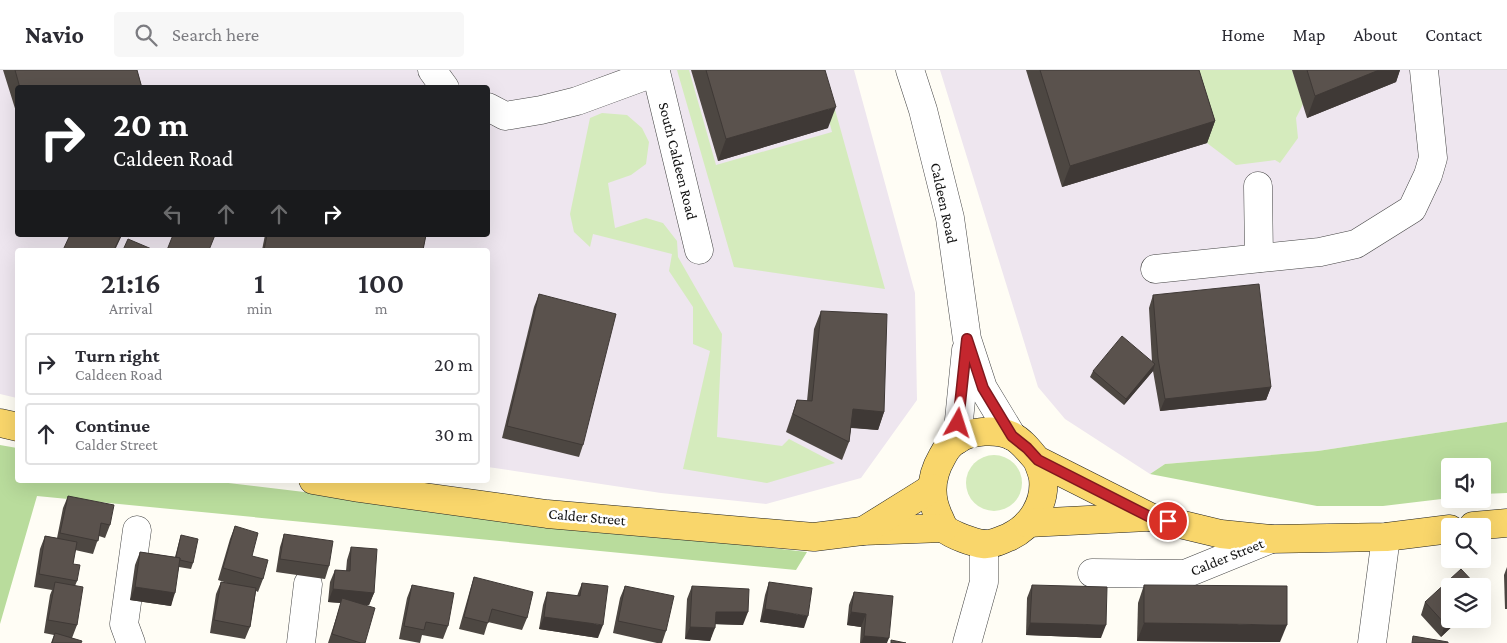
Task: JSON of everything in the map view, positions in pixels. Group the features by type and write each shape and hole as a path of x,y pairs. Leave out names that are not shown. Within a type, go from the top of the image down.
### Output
{"main road":[{"path":"0,423 15,426"},
{"path":"944,528 934,505 932,488 935,468 945,452 957,440 975,433 994,432 1012,436"},
{"name":"Calder Street","path":"1012,436 1038,460 1150,517 1221,534 1271,539 1386,537 1441,530"},
{"path":"984,544 999,541 1015,534 1028,523 1038,510 1043,478 1038,460"},
{"name":"Calder Street","path":"330,483 546,514 814,536 862,531 944,528 955,536 984,544"},
{"name":"Calder Street","path":"862,531 932,488"},
{"name":"Calder Street","path":"1028,523 1150,517"},
{"path":"1491,524 1507,523"}],"street":[{"path":"432,70 443,85"},
{"name":"Caldeen Road","path":"910,70 923,110 950,218 967,339 983,388 1012,436"},
{"path":"1155,270 1320,252 1356,244 1412,209 1428,175 1433,158 1424,70"},
{"name":"South Caldeen Road","path":"490,108 505,116 541,110 577,101 656,71 699,250"},
{"path":"1258,186 1259,258"},
{"name":"Caldeen Road","path":"957,440 967,339"},
{"path":"131,643 124,624 137,530"},
{"path":"1372,643 1386,537"},
{"name":"Calder Street","path":"1092,574 1185,574 1271,539"},
{"path":"967,643 984,582 984,544"},
{"path":"301,643 308,584"}],"shaded area":[{"path":"0,70 854,70 915,293 917,400 861,478 766,504 661,493 490,467 490,248 15,248 15,398 0,394"},
{"path":"940,70 1507,70 1507,422 1318,451 1165,464 1150,474 1065,419 1038,387"}],"green space":[{"path":"677,70 689,70 716,165 832,132 816,70 824,70 885,289 734,267"},
{"path":"1184,70 1292,70 1303,104 1296,118 1298,138 1280,163 1275,160 1236,165 1207,143"},
{"path":"602,113 627,115 642,128 649,142 646,164 631,175 608,183 615,228 646,218 663,223 677,241 678,257 722,334 717,437 782,446 789,439 835,463 767,483 683,469 710,351 693,344 693,307 669,271 672,254 593,234 590,247 574,232 570,214 590,118"},
{"path":"1507,422 1507,493 1491,494 1491,458 1441,458 1441,499 1383,506 1317,506 1150,474 1165,464 1318,451"},
{"path":"0,445 15,448 15,483 228,483 807,552 796,570 37,496 0,624"},
{"path":"988,455 1000,455 1010,459 1018,467 1022,483 1018,499 1010,507 1000,511 988,511 978,507 970,499 966,489 966,477 970,467 978,459"}],"building":[{"path":"15,70 137,70 141,85 19,85"},
{"path":"706,70 825,70 836,107 726,139"},
{"path":"1040,70 1199,70 1215,121 1070,166"},
{"path":"1307,70 1379,70 1315,96"},
{"path":"69,237 120,237 115,248 64,248"},
{"path":"172,237 214,237 210,248 168,248"},
{"path":"267,237 426,237 423,248 264,248"},
{"path":"128,239 149,248 124,248"},
{"path":"1259,284 1271,387 1165,399 1158,358 1153,295"},
{"path":"539,294 616,314 583,445 507,426"},
{"path":"821,311 887,314 884,412 853,409 849,442 793,414 797,400 812,401"},
{"path":"1122,336 1155,364 1126,399 1093,371"},
{"path":"68,496 114,505 110,525 101,523 98,541 60,533"},
{"path":"235,526 258,533 252,556 268,560 263,579 223,568"},
{"path":"284,534 333,541 329,566 280,559"},
{"path":"181,535 198,539 193,563 176,557"},
{"path":"45,536 77,542 73,564 80,565 77,581 39,574"},
{"path":"351,547 377,549 374,593 333,589 335,570 350,571"},
{"path":"140,552 180,558 175,593 135,587"},
{"path":"1461,569 1469,578 1451,578"},
{"path":"474,577 533,592 527,618 492,609 488,623 464,617"},
{"path":"55,582 83,587 77,625 48,620"},
{"path":"221,582 256,588 250,627 214,620"},
{"path":"769,582 812,588 808,616 765,609"},
{"path":"582,583 608,586 603,625 544,617 547,592 580,596"},
{"path":"412,585 454,593 448,626 426,622 424,630 404,626"},
{"path":"1032,585 1107,587 1106,625 1030,623"},
{"path":"1144,585 1287,586 1287,625 1144,623"},
{"path":"625,586 674,596 666,631 618,621"},
{"path":"692,586 749,589 748,612 716,612 715,628 690,627"},
{"path":"1441,587 1441,620 1425,602"},
{"path":"854,592 893,596 889,638 864,636 866,614 851,612"},
{"path":"342,598 375,608 365,643 332,634"},
{"path":"55,633 82,641 81,643 52,643"},
{"path":"1413,636 1448,642 1448,643 1412,643"},
{"path":"891,640 906,643 891,643"}],"route":[{"path":"958,423 967,339 983,388 1012,436 1038,460 1150,517 1168,521"}]}
